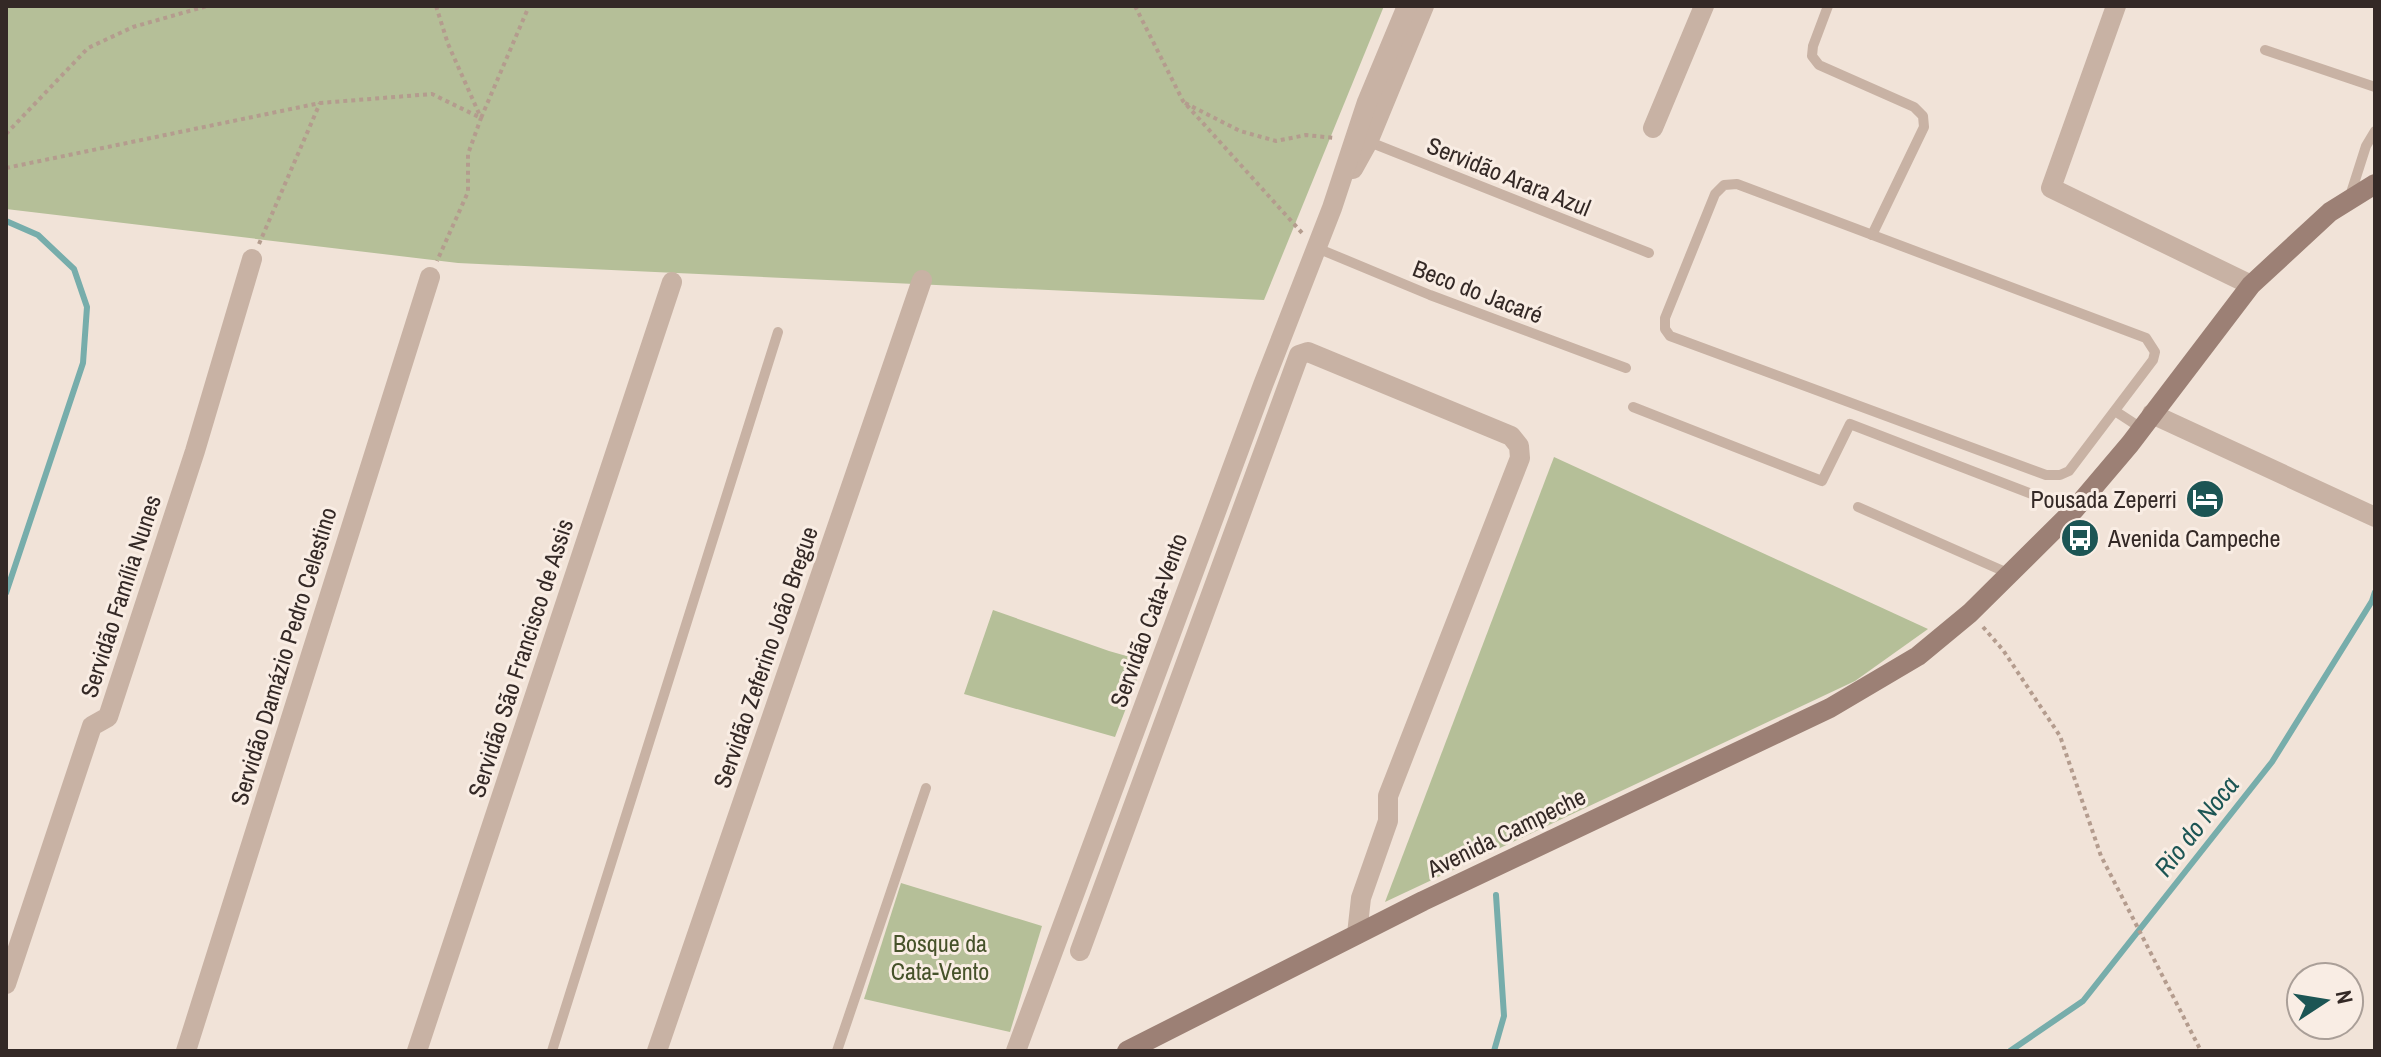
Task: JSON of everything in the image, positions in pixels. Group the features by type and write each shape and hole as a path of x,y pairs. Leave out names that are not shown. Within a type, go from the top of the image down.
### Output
{"main road":[{"name":"Avenida Campeche","path":"1127,1051 1549,839 1830,708 1918,656 2011,575 2074,510 2251,285 2304,233 2350,197 2375,184"}],"street":[{"name":"Servidão Cata-Vento","path":"1405,31 1407,6"},
{"name":"Servidão Cata-Vento","path":"1016,1051 1332,208 1405,31 1424,6"},
{"path":"1653,128 1704,6"},
{"path":"2116,6 2051,188 2251,285"},
{"name":"Servidão Família Nunes","path":"6,984 92,726 108,717 195,451 252,259"},
{"name":"Servidão Damázio Pedro Celestino","path":"186,1051 430,277"},
{"name":"Servidão Zeferino João Bregue","path":"657,1051 922,280"},
{"name":"Servidão São Francisco de Assis","path":"417,1051 672,282"},
{"path":"1080,951 1299,355 1308,352 1511,436 1519,446 1520,458 1388,796 1388,821 1361,898 1357,934"},
{"path":"2146,421 2375,517"},
{"path":"1205,542 1227,551"}],"lane":[{"path":"1828,6 1813,46 1812,56 1819,65 1914,107 1923,116 1924,127 1872,235"},
{"path":"2265,50 2375,87"},
{"path":"2350,197 2366,146 2375,131"},
{"name":"Servidão Arara Azul","path":"1361,139 1649,253"},
{"path":"1737,184 2146,338 2155,352 2153,360 2115,411 2069,471 2046,475 1670,336 1665,329 1665,318 1715,194 1724,185 1737,184"},
{"name":"Beco do Jacaré","path":"1317,248 1430,295 1626,368"},
{"path":"552,1051 778,332"},
{"path":"1633,407 1822,481 1850,424 2074,510"},
{"path":"2115,411 2146,421"},
{"path":"1858,507 2011,575"},
{"path":"837,1051 926,788"}],"path":[{"path":"6,134 88,48 133,27 207,6"},
{"path":"436,6 448,44 481,118"},
{"path":"430,277 468,192 468,154 481,118 529,6"},
{"path":"1135,6 1183,101 1317,248"},
{"path":"6,168 320,103 432,94 481,118"},
{"path":"1183,101 1240,131 1276,141 1306,135 1361,139"},
{"path":"252,259 320,103"},
{"path":"1970,613 2003,650 2060,736 2101,856 2201,1051"}],"green space":[{"path":"6,6 1384,6 1264,300 458,263 6,209"},
{"path":"1554,457 1928,629 1855,681 1385,902"},
{"path":"993,610 1144,661 1115,737 964,694"},
{"name":"Bosque da Cata-Vento","path":"901,883 1042,926 1010,1032 864,999"}],"waterway":[{"path":"6,221 38,235 74,269 87,307 83,363 6,593"},
{"name":"Rio do Noca","path":"2010,1051 2083,1001 2272,762 2375,592"},
{"path":"1494,1051 1504,1016 1496,895"}],"place":[{"name":"Pousada Zeperri","path":"2205,499"},
{"name":"Avenida Campeche","path":"2080,538"}]}
